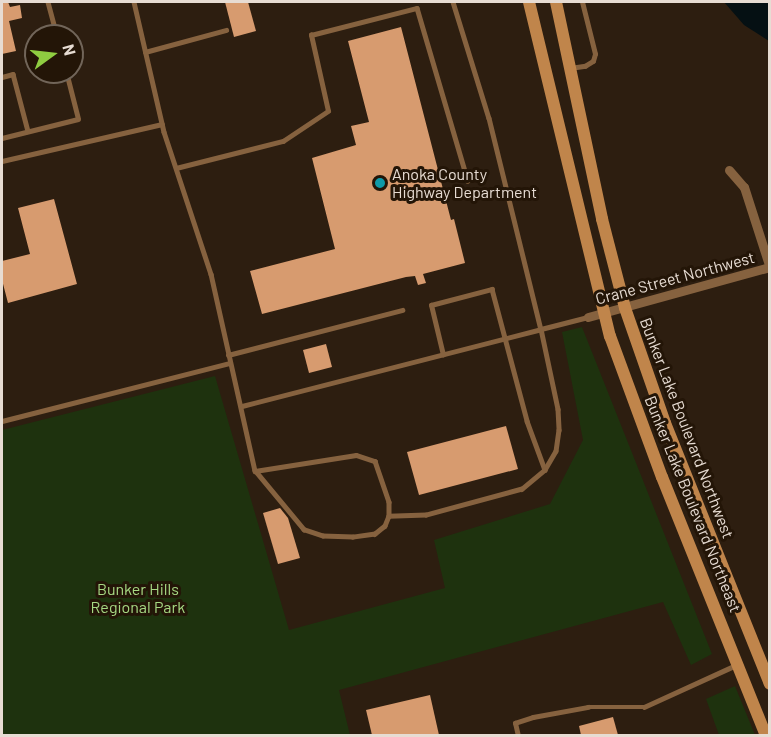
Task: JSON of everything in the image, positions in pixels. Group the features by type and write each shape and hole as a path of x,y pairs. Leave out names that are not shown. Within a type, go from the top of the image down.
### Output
{"main road":[{"name":"Bunker Lake Boulevard Northeast","path":"529,2 604,312 662,477 766,735"},
{"name":"Bunker Lake Boulevard Northwest","path":"556,2 625,308 661,413 770,684"}],"street":[{"path":"729,170 747,195 769,268"},
{"name":"Crane Street Northwest","path":"588,317 769,268"}],"lane":[{"path":"48,2 54,24"},
{"path":"134,2 162,124 207,258 255,471 304,530 323,536 353,537 375,534 385,526 389,516 389,502 375,461 356,455 255,471"},
{"path":"389,516 426,515 522,489 545,470 556,451 559,430 558,409 541,329 489,118 453,2"},
{"path":"570,68 585,66 593,61 595,54 582,2"},
{"path":"176,168 283,141 328,111 310,35 417,9 468,181"},
{"path":"145,52 226,30"},
{"path":"2,77 13,75 28,131"},
{"path":"2,138 78,119 69,84"},
{"path":"2,161 162,124"},
{"path":"443,355 430,305 492,290 527,421 545,470"},
{"path":"228,355 402,310"},
{"path":"242,406 588,317"},
{"path":"2,421 230,363"},
{"path":"519,735 515,723 533,717 588,706 644,707 739,664"}],"green space":[{"name":"Bunker Hills Regional Park","path":"582,327 712,654 691,665 663,602 339,690 350,735 2,735 2,430 215,376 289,630 445,588 434,540 550,504 583,440 562,332"},
{"path":"735,686 755,735 719,735 706,699"}],"shaded area":[{"path":"724,2 769,2 769,41 744,25"}],"building":[{"path":"2,2 8,2 10,7 20,5 22,18 9,21 16,51 2,54"},
{"path":"225,2 248,2 256,31 234,37"},
{"name":"Anoka County Highway Department","path":"401,27 451,220 454,219 465,263 423,274 426,283 418,285 415,276 406,277 262,314 250,271 335,249 312,158 356,145 351,126 369,122 348,41"},
{"path":"54,199 77,284 8,303 2,280 2,261 30,254 18,208"},
{"path":"326,344 332,367 309,373 303,350"},
{"path":"506,426 518,469 419,495 407,452"},
{"path":"280,508 288,518 300,558 278,564 263,513"},
{"path":"430,695 439,735 372,735 366,710"},
{"path":"613,717 618,735 581,735 579,726"}],"place":[{"name":"Anoka County Highway Department","path":"380,183"}]}
